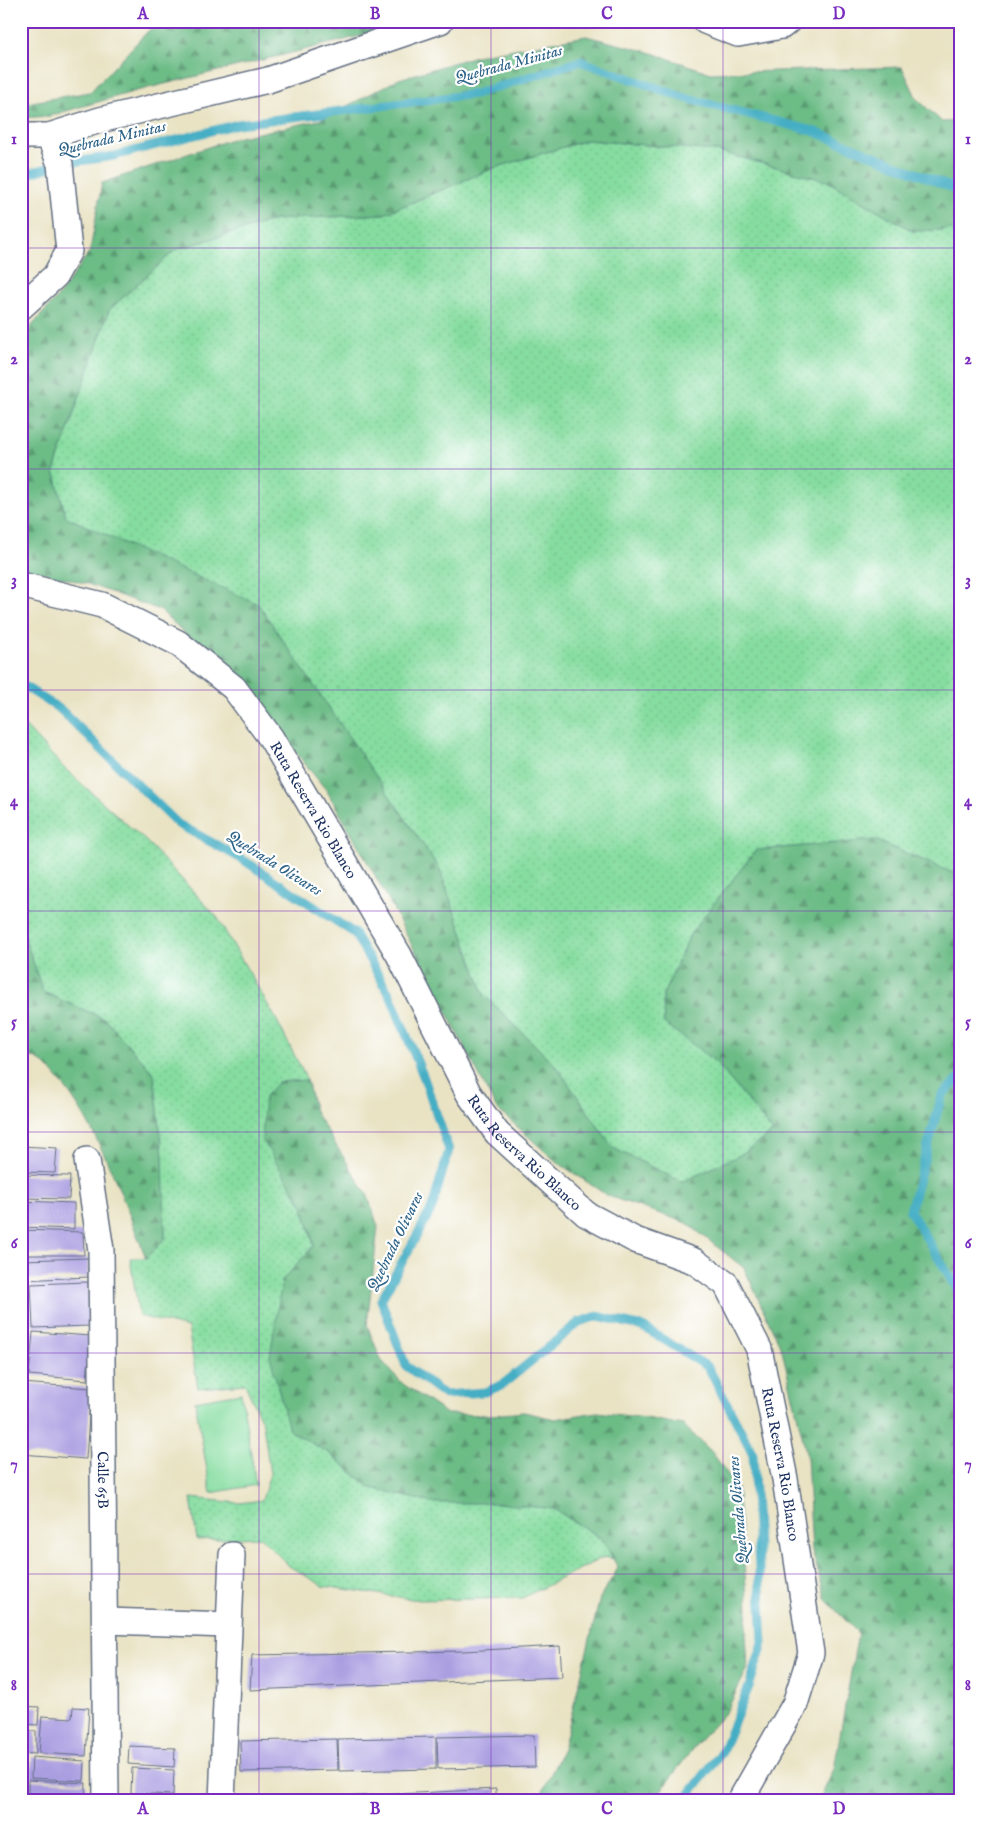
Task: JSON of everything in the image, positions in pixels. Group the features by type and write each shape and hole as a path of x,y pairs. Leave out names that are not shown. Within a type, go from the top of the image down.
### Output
{"street":[{"path":"21,136 52,143 100,120 268,80 440,21"},
{"path":"705,21 738,34 782,26 788,21"},
{"path":"21,307 56,276 69,251 61,174 52,143"},
{"name":"Ruta Reserva Rio Blanco","path":"21,585 102,605 178,643 234,688 271,738 400,955 469,1094 497,1133 586,1214 635,1240 694,1261 726,1284 758,1349 785,1479 811,1653 795,1704 740,1801"},
{"name":"Calle 65B","path":"87,1160 101,1250 106,1621 106,1801"},
{"path":"222,1801 232,1555"},
{"path":"106,1621 229,1625"}],"green space":[{"path":"164,21 407,21 397,27 136,91 49,116 21,118 21,104 90,92 149,30"},
{"path":"586,36 649,52 711,73 902,67 917,99 942,122 961,121 961,229 913,231 827,181 717,151 587,140 494,168 384,214 274,220 175,250 109,310 54,471 66,517 258,604 439,868 484,995 556,1066 613,1148 682,1182 742,1154 773,1132 716,1062 664,1023 663,995 691,933 756,850 875,840 953,873 961,869 961,1801 819,1801 834,1769 858,1633 826,1600 812,1551 807,1457 782,1350 744,1268 687,1223 608,1196 557,1162 496,1108 386,895 327,791 249,694 160,610 88,584 21,567 21,338 61,293 90,251 102,183 235,138 320,120 399,79 476,56"},
{"path":"587,140 717,151 827,181 913,231 961,229 961,869 953,873 875,840 756,850 691,934 663,995 664,1023 716,1062 773,1132 742,1154 682,1182 613,1148 556,1066 484,995 439,868 258,605 66,517 54,471 109,310 175,250 274,220 384,214 494,168"},
{"path":"21,722 64,768 148,843 217,917 275,1017 307,1080 278,1082 262,1138 303,1206 314,1246 282,1281 289,1430 329,1453 371,1488 554,1509 602,1539 614,1559 604,1557 522,1598 419,1600 323,1586 289,1566 260,1537 197,1540 191,1498 240,1503 262,1500 270,1474 263,1424 245,1384 198,1388 188,1328 139,1316 130,1258 146,1258 165,1239 163,1157 154,1074 105,1019 43,992 21,926"},
{"path":"21,926 43,992 105,1019 154,1074 163,1157 165,1239 146,1258 116,1182 92,1129 62,1083 45,1065 21,1052"},
{"path":"307,1080 315,1112 368,1196 378,1227 367,1325 381,1360 403,1384 447,1414 491,1415 524,1412 555,1419 597,1412 683,1425 711,1451 737,1487 748,1608 746,1634 748,1668 726,1712 695,1746 653,1801 538,1801 563,1749 600,1598 618,1568 602,1539 554,1509 496,1503 432,1503 371,1488 329,1453 289,1430 270,1356 282,1281 314,1245 303,1206 262,1139 265,1096 278,1082"},
{"path":"241,1393 256,1485 211,1493 195,1401"}],"building":[{"path":"21,1146 57,1148 55,1173 21,1172"},
{"path":"21,1175 70,1176 69,1199 21,1198"},
{"path":"21,1201 74,1203 74,1229 21,1227"},
{"path":"21,1230 83,1232 84,1255 21,1255"},
{"path":"88,1258 88,1277 21,1280 21,1260"},
{"path":"88,1282 89,1326 33,1328 31,1284"},
{"path":"33,1332 91,1336 87,1380 29,1375"},
{"path":"21,1383 91,1388 86,1459 21,1454"},
{"path":"560,1646 562,1677 250,1690 252,1655 463,1651"},
{"path":"21,1706 39,1707 38,1725 21,1724"},
{"path":"73,1707 89,1708 86,1756 39,1753 42,1716 72,1718"},
{"path":"21,1730 36,1731 36,1754 21,1753"},
{"path":"534,1735 535,1767 438,1769 437,1737"},
{"path":"436,1737 436,1769 339,1771 338,1739"},
{"path":"337,1739 338,1770 241,1772 240,1741"},
{"path":"129,1746 175,1748 174,1767 128,1764"},
{"path":"32,1757 85,1761 84,1781 31,1778"},
{"path":"132,1768 174,1770 173,1795 131,1793"},
{"path":"28,1780 86,1783 85,1801 21,1801 21,1793 28,1793"},
{"path":"496,1789 496,1801 241,1801 241,1799 338,1797"},
{"path":"131,1795 173,1797 173,1801 131,1801"}],"waterway":[{"name":"Quebrada Minitas","path":"21,176 60,164 114,156 238,124 475,94 580,61 685,98 813,131 955,189 961,188"},
{"name":"Quebrada Olivares","path":"21,684 61,710 178,824 242,859 354,933 390,995 424,1078 449,1150 432,1208 381,1300 406,1366 445,1395 485,1392 502,1385 579,1322 598,1316 643,1327 708,1367 753,1454 763,1643 750,1684 722,1752 684,1801"},
{"name":"Quebrada Minitas","path":"961,1077 942,1095 910,1211 961,1295"}]}
